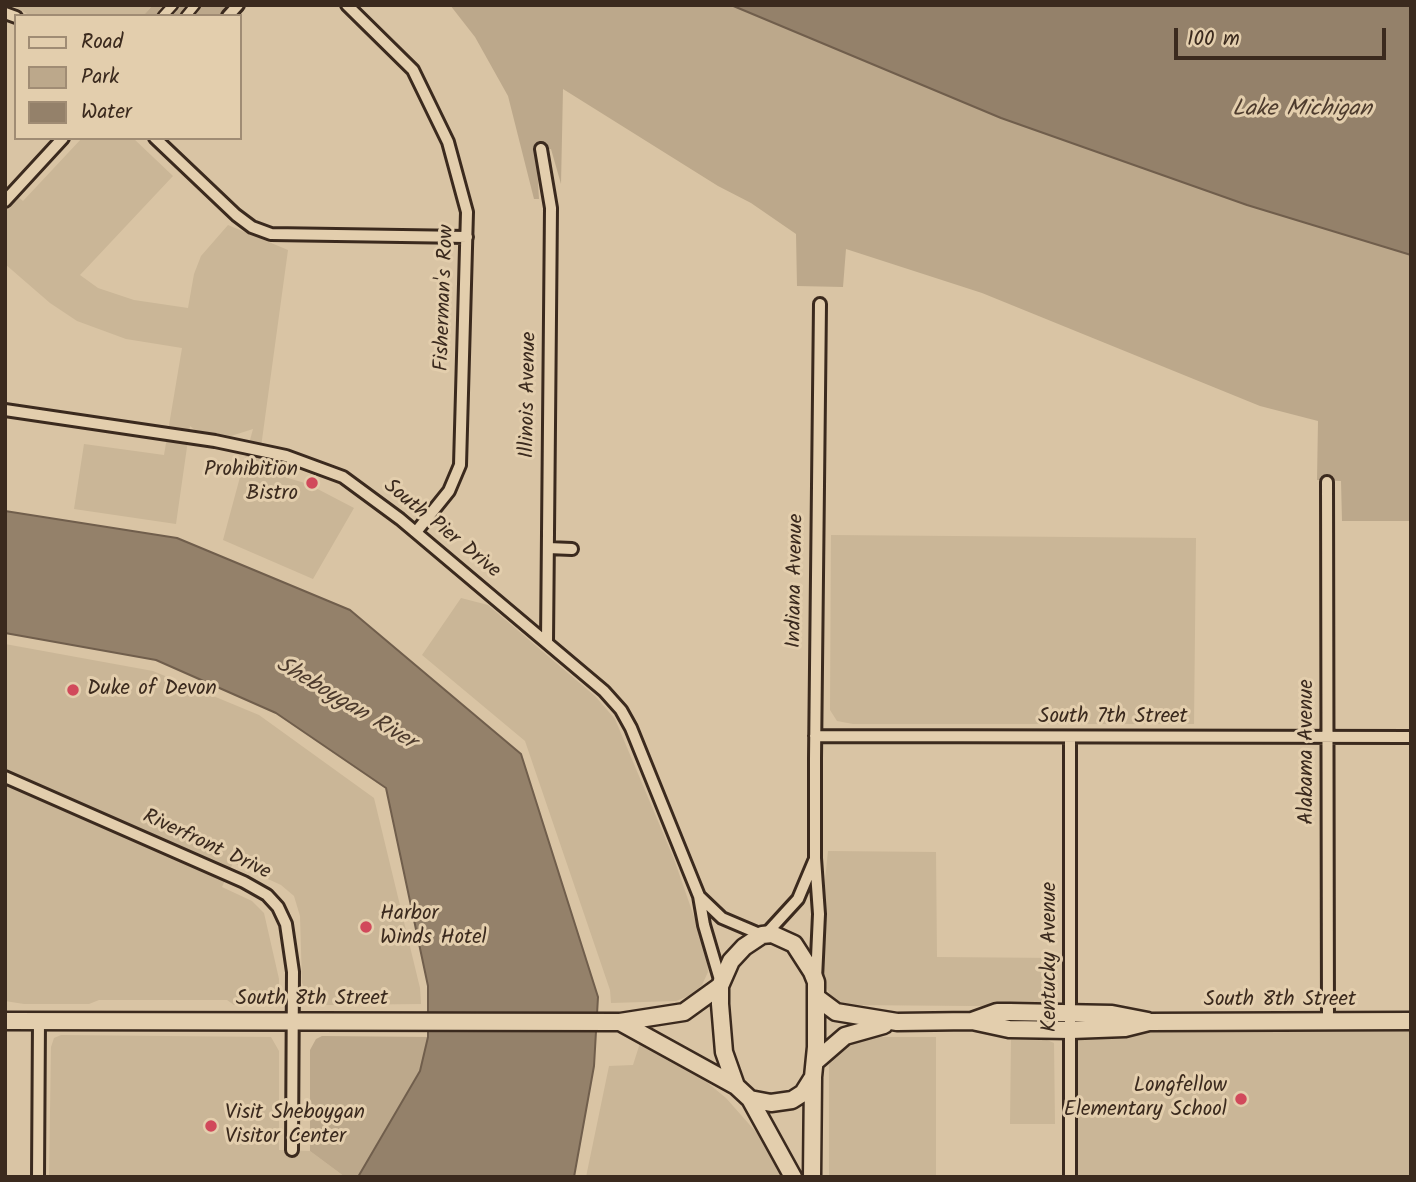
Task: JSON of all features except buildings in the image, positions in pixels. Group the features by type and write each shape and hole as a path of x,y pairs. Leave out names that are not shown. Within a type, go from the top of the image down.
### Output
{"main road":[{"path":"793,1177 750,1099 736,1086 724,1052 721,984 731,961 744,947 764,935 787,939 797,947 816,990 812,1177"},
{"name":"South 8th Street","path":"5,1021 620,1022 684,1012 721,984"},
{"name":"South 8th Street","path":"816,990 836,1012 897,1022 972,1021 997,1012 1071,1021 1128,1016 1149,1022 1411,1021"},
{"name":"South 8th Street","path":"620,1022 736,1086"},
{"name":"South 8th Street","path":"814,1070 845,1036 897,1022"},
{"path":"750,1099 771,1103 792,1100 803,1093 814,1070"}],"street":[{"name":"Fisherman's Row","path":"347,5 409,65 426,94 448,142 467,212 460,465 449,491 416,532"},
{"path":"5,201 61,140"},
{"path":"157,140 236,215 252,227 271,234 467,237"},
{"name":"Illinois Avenue","path":"541,149 551,208 547,642"},
{"name":"Indiana Avenue","path":"816,990 819,896 815,858 815,736 820,304"},
{"name":"South Pier Drive","path":"5,410 215,441 286,456 343,477 416,532 604,691 621,710 631,728 699,896 704,925 721,984"},
{"name":"Alabama Avenue","path":"1327,482 1328,1021"},
{"path":"548,548 572,549"},
{"name":"South 7th Street","path":"815,736 1411,737"},
{"name":"Kentucky Avenue","path":"1070,737 1070,1177"},
{"name":"Riverfront Drive","path":"5,777 86,810 267,895 280,910 289,938 293,1021 292,1150"},
{"name":"Indiana Avenue","path":"764,935 798,899 815,858"},
{"name":"South Pier Drive","path":"699,896 722,918 764,935"},
{"path":"38,1021 38,1177"}],"shaded area":[{"path":"11,5 153,5 145,14 27,14"},
{"path":"80,140 135,140 173,176 80,275 98,288 134,300 188,308 194,274 201,256 228,225 288,250 258,469 308,484 354,508 313,579 223,540 253,429 231,436 195,430 190,426 176,524 74,509 84,444 164,455 182,348 126,339 77,321 50,303 5,264 5,186 23,201"},
{"path":"831,535 1196,538 1194,724 853,724 837,721 830,710"},
{"path":"461,598 488,605 595,696 615,719 674,859 707,954 708,972 702,985 691,995 676,1001 611,1003 610,990 525,741 422,655"},
{"path":"5,644 153,671 259,715 374,798 420,988 421,1004 327,1005 309,997 302,983 300,916 294,896 281,885 233,863 222,887 252,901 264,913 279,979 279,992 273,1002 234,1005 227,1000 99,1000 89,1004 24,1004 5,1001"},
{"path":"828,851 936,852 937,957 1058,958 1055,1002 1043,1005 973,1006 845,1005 834,1001 824,984 824,890"},
{"name":"Longfellow Elementary School","path":"1411,1021 1411,1177 1070,1177 1071,1030"},
{"path":"61,1035 271,1037 279,1051 279,1150 310,1151 345,1177 49,1177 51,1047 54,1038"},
{"path":"861,1037 936,1037 936,1177 829,1177 829,1065 845,1044"},
{"path":"1011,1040 1047,1040 1054,1043 1055,1124 1010,1124"},
{"path":"640,1043 692,1070 726,1098 764,1141 784,1177 586,1177 609,1066 633,1065"}],"green space":[{"path":"153,5 229,5 222,14 145,14"},
{"path":"450,5 731,5 1001,118 1247,205 1411,255 1411,521 1342,521 1341,481 1317,480 1318,421 1260,406 982,293 846,249 843,287 797,286 796,234 751,203 718,186 563,89 561,184 551,149 536,151 539,199 534,199 508,96 475,37"},
{"path":"322,1036 428,1037 420,1070 358,1177 345,1177 310,1151 310,1050 316,1039"}],"water":[{"name":"Lake Michigan","path":"731,5 1411,5 1411,255 1247,205 1001,118"},
{"name":"Sheboygan River","path":"5,511 177,538 350,610 521,754 598,997 594,1066 574,1177 358,1177 420,1071 428,1037 428,986 386,788 276,713 156,660 5,633"}],"place":[{"name":"Prohibition Bistro","path":"312,483"},
{"name":"Duke of Devon","path":"73,690"},
{"name":"Harbor Winds Hotel","path":"366,927"},
{"name":"Longfellow Elementary School","path":"1241,1099"},
{"name":"Visit Sheboygan Visitor Center","path":"211,1126"}]}
